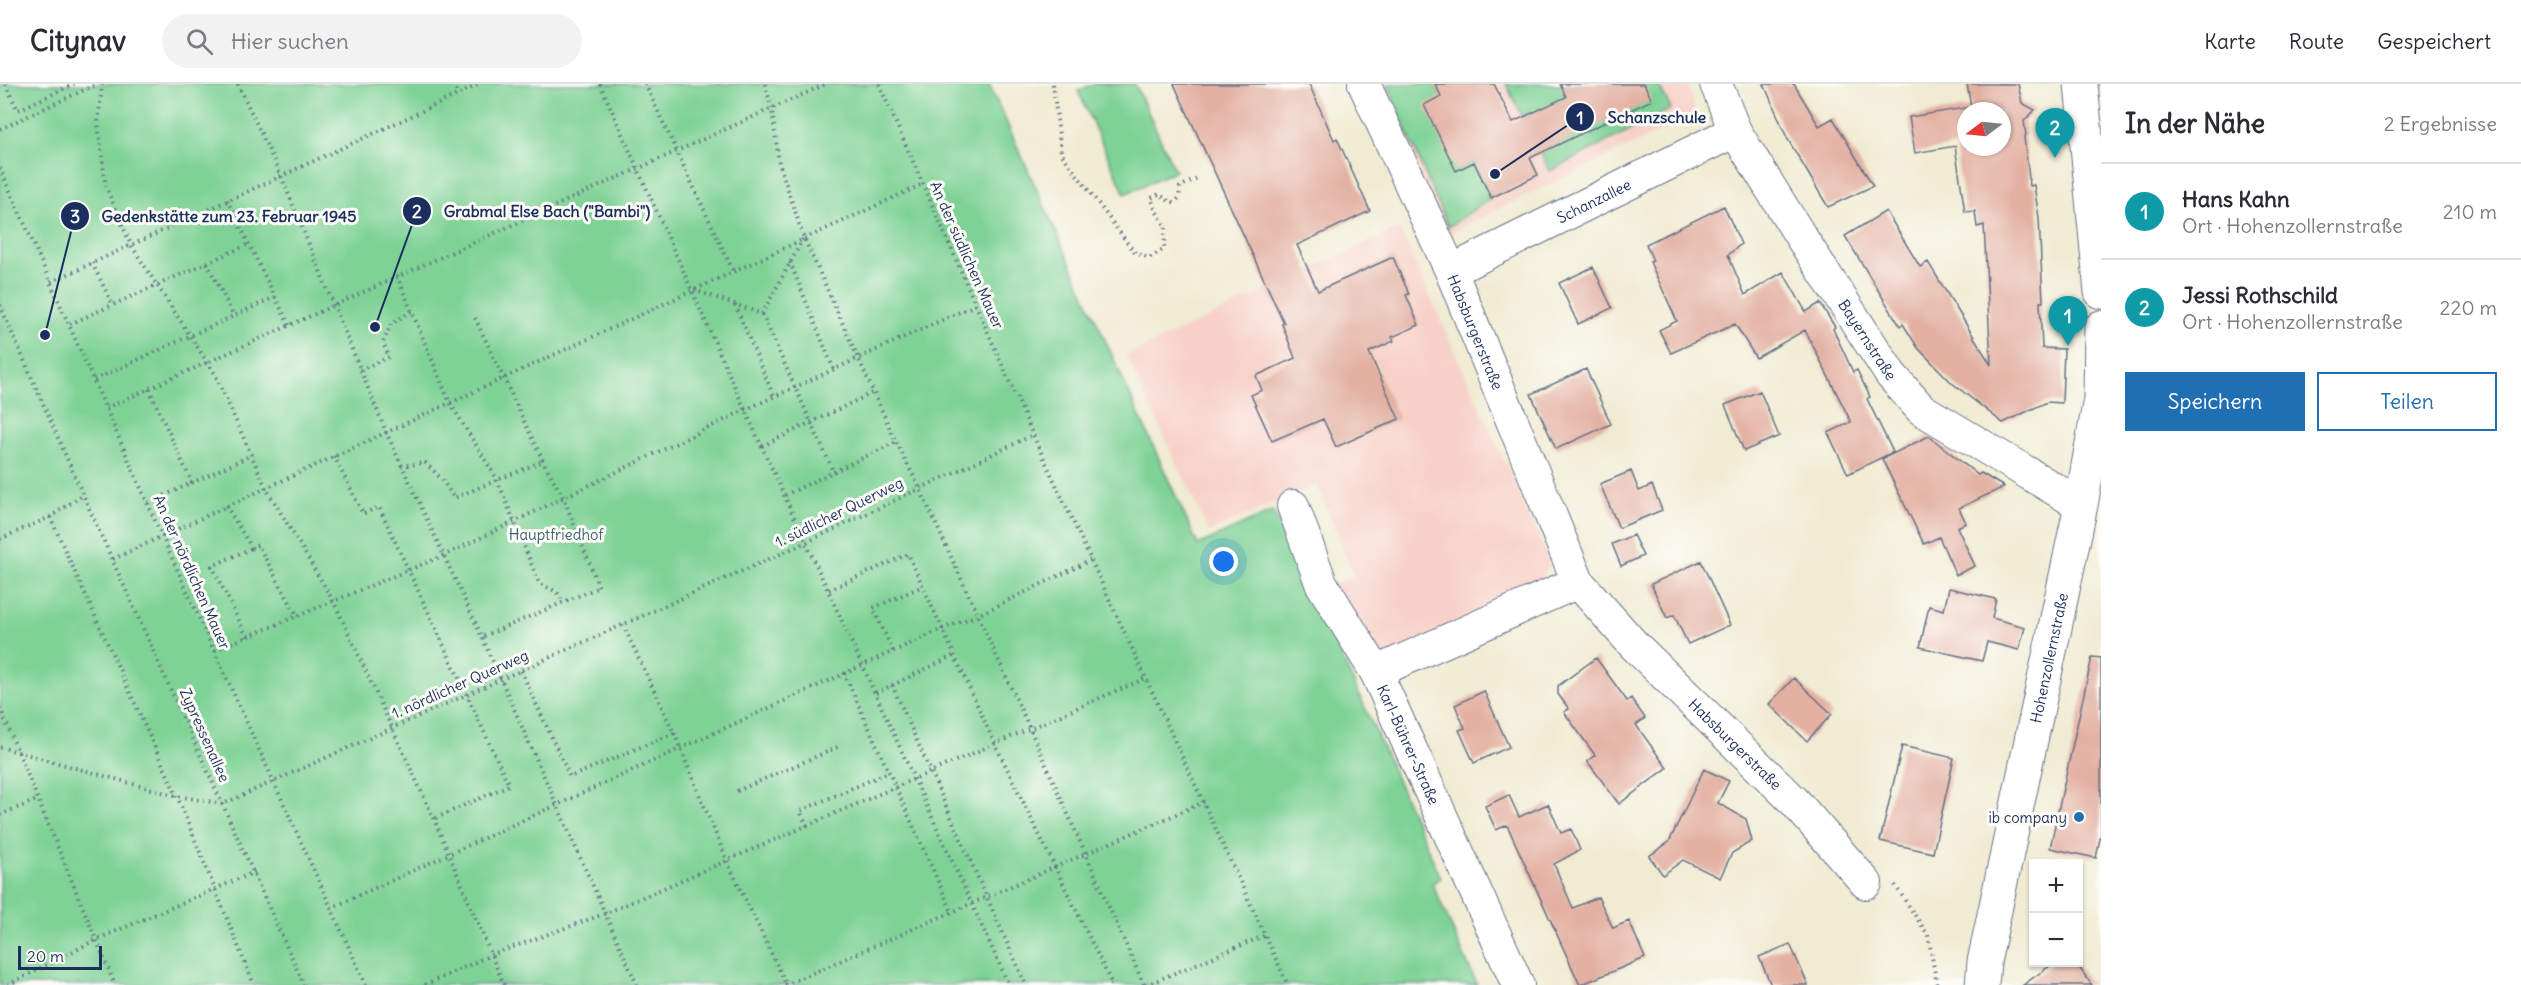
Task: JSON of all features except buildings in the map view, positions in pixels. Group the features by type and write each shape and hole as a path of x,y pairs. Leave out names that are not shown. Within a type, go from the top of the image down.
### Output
{"main road":[{"path":"2089,97 2101,292"},
{"name":"Hohenzollernstraße","path":"1982,985 1986,950 2091,513 2101,401 2101,327"}],"street":[{"name":"Habsburgerstraße","path":"1364,84 1451,271 1578,582 1634,644 1795,802 1866,884"},
{"name":"Bayernstraße","path":"1716,84 1735,131 1891,375 1921,409 2091,513"},
{"name":"Schanzallee","path":"1451,271 1735,131"},
{"name":"Karl-Bührer-Straße","path":"1293,506 1321,583 1376,672 1518,985"},
{"path":"1376,672 1578,582"}],"path":[{"path":"5,84 18,110 74,84"},
{"path":"0,129 97,84"},
{"path":"102,84 98,123 106,187 131,245 215,374 266,488 334,602 434,819 504,985"},
{"path":"238,84 281,176 401,466 445,555 637,985"},
{"path":"453,84 458,95"},
{"path":"51,282 481,84"},
{"path":"600,84 745,410 1009,985"},
{"path":"645,84 734,271"},
{"path":"765,84 772,110 779,163 804,237 857,358 978,615 1145,985 1266,935"},
{"path":"106,408 826,84"},
{"name":"An der südlichen Mauer","path":"879,84 1033,435 1288,985"},
{"path":"1053,84 1061,153 1135,253 1149,258 1164,249 1166,227 1151,198 1158,194 1170,202 1175,202 1179,198 1180,187 1199,177"},
{"name":"An der nördlichen Mauer","path":"0,168 162,536 366,985"},
{"path":"113,559 922,184"},
{"path":"227,200 289,325"},
{"path":"762,314 804,237"},
{"path":"70,324 249,244"},
{"path":"790,261 834,370"},
{"path":"207,262 234,315"},
{"path":"92,263 113,305"},
{"path":"397,276 450,403 497,479 539,583 557,592 562,602"},
{"path":"693,290 762,314 834,473"},
{"path":"94,380 275,297"},
{"name":"Zypressenallee","path":"0,304 83,495 304,985"},
{"path":"735,304 774,397"},
{"path":"215,650 445,555 745,410 975,305"},
{"path":"360,370 389,357 383,343 392,324 412,311"},
{"path":"475,318 543,461 563,497 599,587 482,637"},
{"path":"149,388 192,483"},
{"path":"762,446 874,392"},
{"name":"1. südlicher Querweg","path":"656,610 807,542 1033,435"},
{"path":"785,495 896,442"},
{"path":"148,503 252,455"},
{"path":"334,456 363,514 379,507 509,785 434,819"},
{"path":"401,466 425,463 441,478 454,498 543,461"},
{"path":"0,538 50,517 83,495"},
{"path":"226,506 252,548"},
{"path":"50,517 177,796 254,985"},
{"path":"247,637 212,566 258,545 298,617"},
{"path":"829,590 908,554 995,744 1112,984 1110,985"},
{"path":"331,908 893,651 978,615 1091,560"},
{"path":"893,651 873,608 923,586"},
{"name":"1. nördlicher Querweg","path":"223,804 656,610"},
{"path":"623,626 674,733 727,861 786,985 1204,802"},
{"path":"876,693 955,655"},
{"path":"521,670 570,777 674,733"},
{"path":"844,674 952,912"},
{"path":"425,985 491,955 604,914 1146,678"},
{"path":"892,685 1026,985"},
{"path":"0,708 115,985"},
{"path":"0,747 177,796 223,804"},
{"path":"737,790 838,747"},
{"path":"807,826 800,811 889,772"},
{"path":"0,816 37,800"},
{"path":"8,985 95,940 255,872"},
{"path":"1919,920 1928,935 1937,985"}],"shaded area":[{"path":"1379,84 1689,84 1695,114 1447,234"},
{"path":"1399,228 1550,562 1536,587 1378,657 1331,585 1354,576 1317,484 1209,532 1126,356"}],"green space":[{"name":"Hauptfriedhof","path":"0,84 989,84 1198,545 1273,511 1353,681 1441,878 1432,883 1477,985 0,985"},
{"path":"1093,84 1135,84 1175,171 1125,194 1078,91"},
{"path":"1387,84 1435,84 1441,96 1457,170 1474,162 1491,198 1448,227"},
{"path":"1506,84 1658,84 1671,109 1550,171"}],"place":[{"name":"Jessi Rothschild","path":"2055,158"},
{"name":"Schanzschule","path":"1495,174"},
{"name":"Grabmal Else Bach (\"Bambi\")","path":"375,327"},
{"name":"Gedenkstätte zum 23. Februar 1945","path":"45,335"},
{"name":"Hans Kahn","path":"2068,346"},
{"name":"ib company","path":"2079,817"}]}
